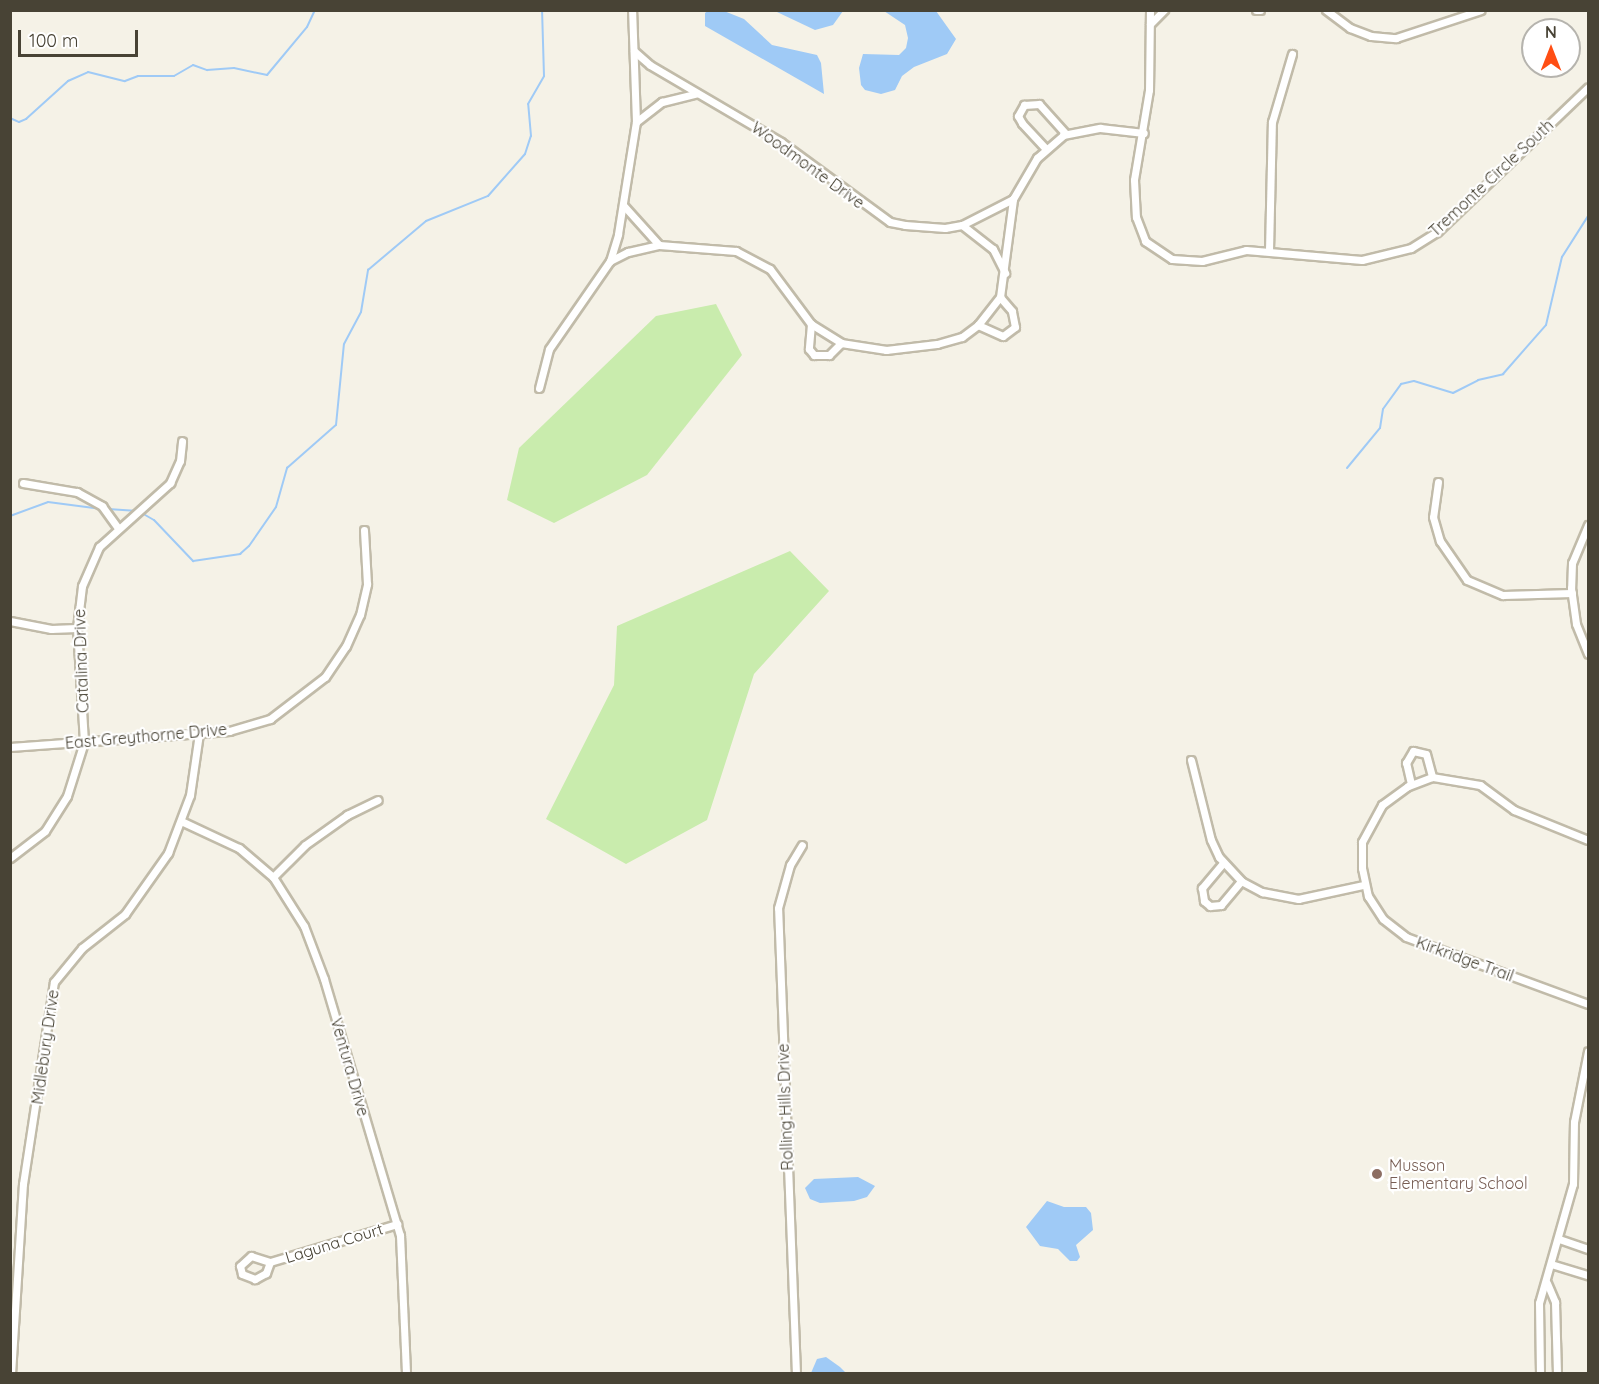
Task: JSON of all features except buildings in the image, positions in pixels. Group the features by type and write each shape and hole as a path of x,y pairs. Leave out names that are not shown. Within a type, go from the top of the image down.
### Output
{"street":[{"path":"539,388 549,349 610,261 624,206 636,122 632,10"},
{"name":"Tremonte Circle South","path":"1150,10 1144,133 1134,180 1136,217 1145,241 1172,259 1202,261 1246,250 1362,260 1411,248 1437,232 1588,87"},
{"path":"1150,24 1164,10"},
{"path":"1326,10 1350,28 1371,36 1396,38 1481,10"},
{"name":"Woodmonte Drive","path":"634,51 650,65 772,136 890,222 923,228 962,225 1013,199 1046,149 1066,134 1100,128 1144,133"},
{"path":"1269,251 1272,122 1292,54"},
{"path":"636,122 662,102 698,93"},
{"path":"1046,149 1018,116 1024,105 1039,104 1066,134"},
{"path":"610,261 628,252 659,245 717,247 754,257 770,269 811,324 841,343 886,350 937,344 962,337 978,325 1000,297 1005,273 1013,199"},
{"path":"624,206 659,245"},
{"path":"962,225 993,249 1005,273"},
{"path":"978,325 1003,336 1015,327 1012,311 1000,297"},
{"path":"811,324 809,349 814,355 829,355 841,343"},
{"name":"Catalina Drive","path":"10,858 45,831 67,796 84,742 77,628 82,586 99,547 170,483 180,461 182,441"},
{"path":"1438,482 1433,517 1440,542 1467,580 1503,595 1572,593"},
{"path":"23,483 77,492 102,506 118,528"},
{"path":"1588,525 1572,563 1572,593 1576,624 1588,654"},
{"name":"East Greythorne Drive","path":"10,747 229,731 270,719 325,677 360,615 367,584 364,530"},
{"path":"10,621 51,629 77,628"},
{"name":"Midlebury Drive","path":"11,1374 23,1184 54,982 82,948 125,914 168,853 190,795 199,733"},
{"path":"1411,784 1406,763 1413,751 1426,754 1432,777"},
{"path":"1191,760 1207,828 1223,863 1241,880 1262,891 1298,899 1363,885 1362,842 1370,823 1391,796 1411,784 1432,777 1480,785 1514,810 1588,840"},
{"path":"273,876 305,845 347,815 378,800"},
{"name":"Ventura Drive","path":"181,821 239,848 273,876 304,926 324,979 397,1224 404,1257 406,1374"},
{"name":"Rolling Hills Drive","path":"796,1374 778,908 790,865 802,845"},
{"path":"1223,863 1202,888 1204,901 1221,905 1241,880"},
{"name":"Kirkridge Trail","path":"1363,885 1383,919 1406,937 1588,1004"},
{"path":"1540,1374 1539,1303 1547,1283 1573,1184 1574,1122 1588,1051"},
{"name":"Laguna Court","path":"270,1262 397,1224"},
{"path":"1558,1239 1588,1249"},
{"path":"1551,1264 1588,1275"},
{"path":"1547,1283 1555,1302 1557,1374"}],"green space":[{"path":"716,304 742,355 647,475 554,523 507,500 519,448 656,316"},
{"path":"790,551 829,591 754,674 707,820 626,864 546,819 614,685 617,626"}],"water":[{"path":"709,10 724,11 744,19 772,45 817,55 821,63 824,94 705,26 705,13"},
{"path":"843,11 833,25 815,30 777,12"},
{"path":"884,11 936,11 956,39 947,54 914,67 902,76 895,90 881,94 865,90 861,85 859,68 863,54 899,55 906,48 908,38 905,25"},
{"path":"858,1177 875,1186 867,1197 854,1201 820,1203 810,1199 805,1188 814,1179"},
{"path":"1047,1201 1064,1207 1086,1207 1091,1213 1093,1230 1076,1245 1080,1257 1077,1261 1070,1261 1058,1249 1040,1246 1026,1227"},
{"path":"826,1357 846,1373 811,1373 817,1359"}],"waterway":[{"path":"10,118 19,122 26,119 68,81 88,72 125,81 138,76 174,76 193,65 207,70 234,68 267,75 307,27 315,10"},
{"path":"140,512 154,520 193,561 240,554 249,546 276,507 287,468 336,425 344,344 361,312 368,270 426,221 488,196 525,154 531,136 528,104 544,76 542,10"},
{"path":"1347,468 1380,428 1383,409 1401,384 1414,381 1453,393 1478,380 1503,374 1546,325 1562,257 1588,216"},
{"path":"10,516 48,502 102,509"},
{"path":"108,509 134,511"}],"place":[{"name":"Musson Elementary School","path":"1377,1174"}]}
